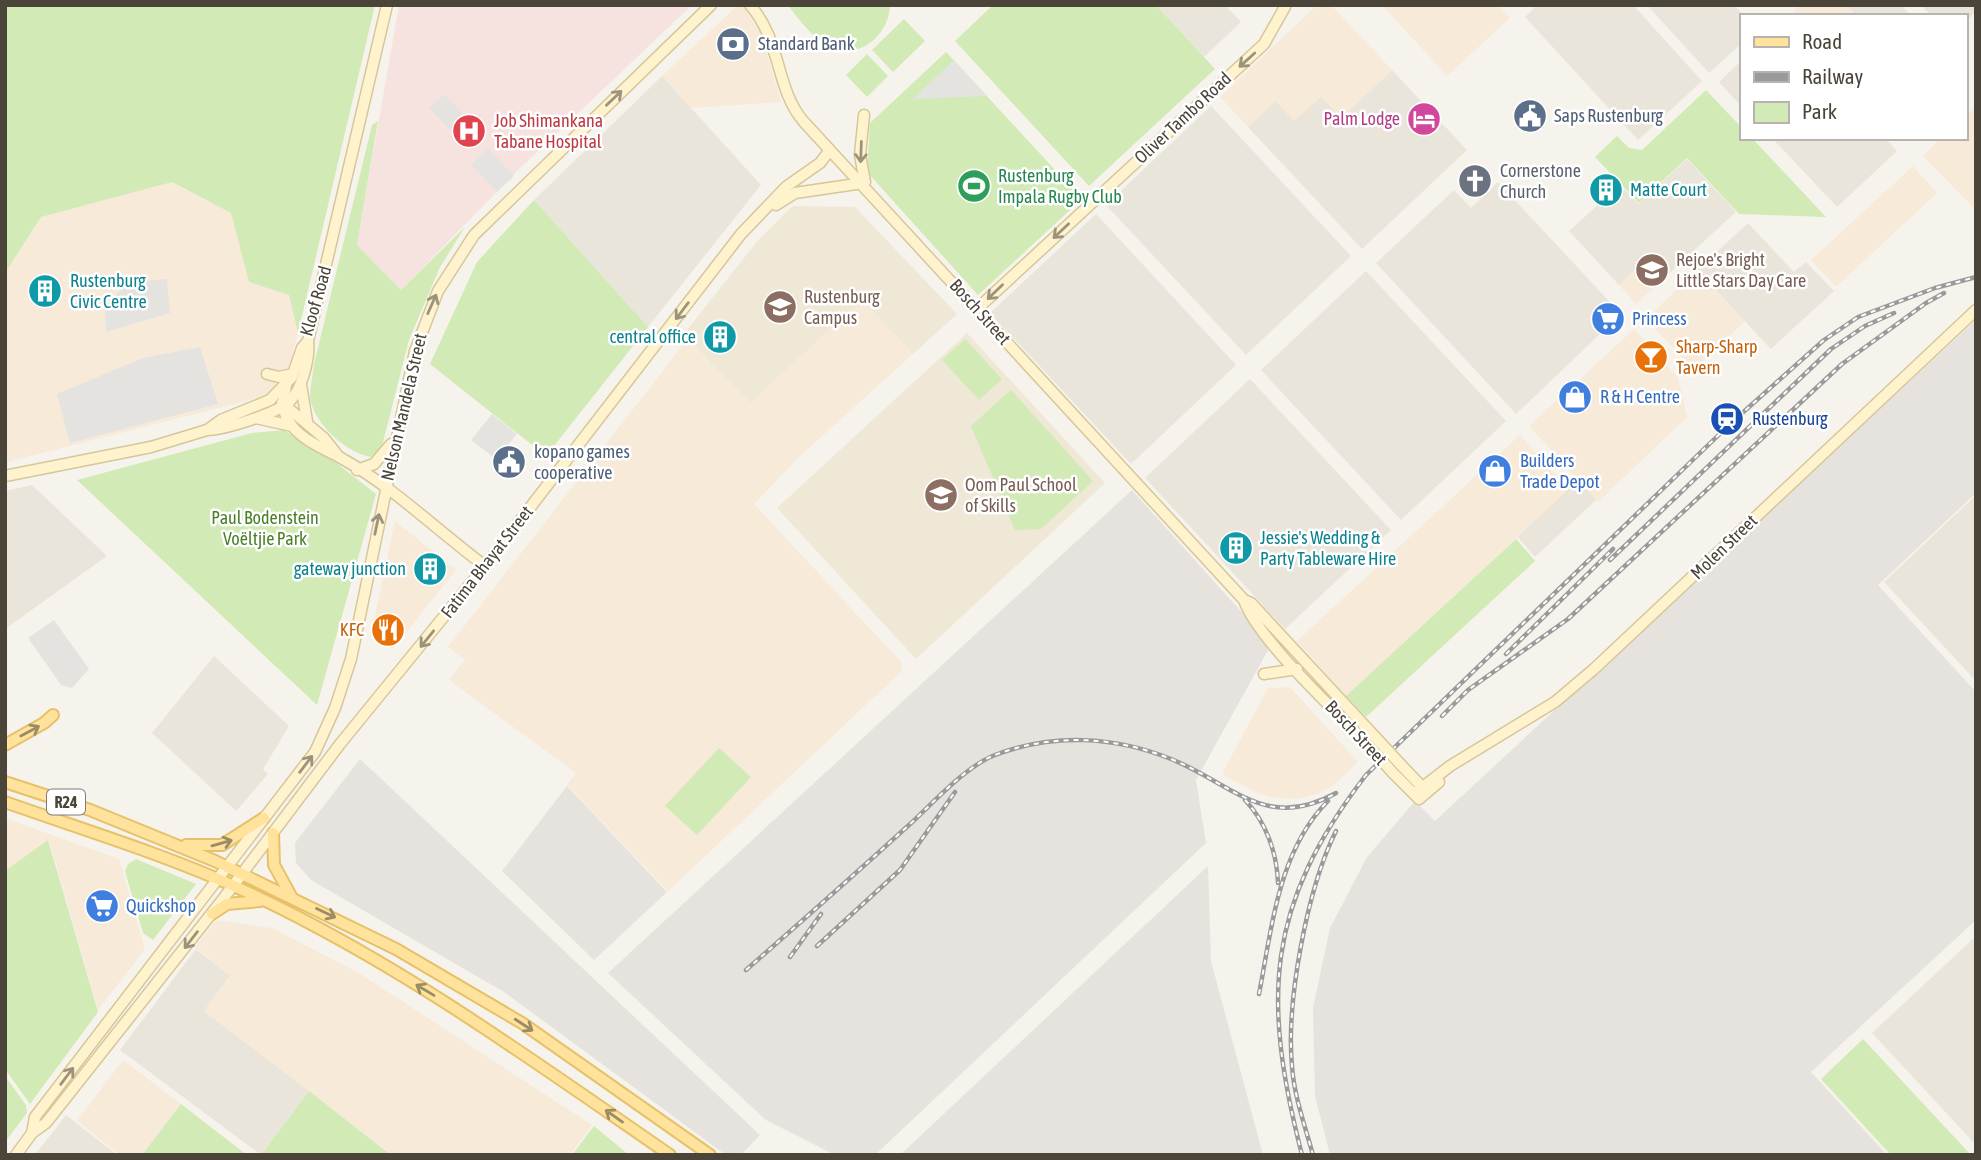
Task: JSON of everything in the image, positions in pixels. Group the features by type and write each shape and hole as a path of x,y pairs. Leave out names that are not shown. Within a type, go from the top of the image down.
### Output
{"main road":[{"name":"Kloof Road","path":"5,476 151,447 207,430 221,421 270,400 297,377 302,348 308,341 387,5"},
{"name":"Nelson Mandela Street","path":"32,1133 35,1117 315,752 335,708 351,659 384,489 415,351 438,290 461,250 517,191 711,5"},
{"name":"Bosch Street","path":"750,5 769,32 794,110 1244,600 1253,618 1297,669 1402,766 1413,777 1421,793"},
{"name":"Oliver Tambo Road","path":"977,309 1264,44 1286,5"},
{"path":"724,257 788,196 865,186 860,166 864,115"},
{"name":"Fatima Bhayat Street","path":"32,1133 46,1123 212,914 340,744 485,566 724,257 775,198 820,163 830,150"},
{"name":"Molen Street","path":"1456,763 1555,702 1604,660 1976,310"},
{"path":"267,374 297,377"},
{"path":"207,430 218,430 255,418 284,404 297,377"},
{"path":"297,377 309,425"},
{"path":"286,384 284,404 292,427"},
{"path":"270,400 284,404 309,425 339,457 485,566"},
{"path":"255,418 292,427 320,449 339,457"},
{"path":"357,470 367,468 381,459 395,438"},
{"name":"Bosch Street","path":"1244,600 1251,603 1373,742 1394,773 1421,793"},
{"path":"1264,674 1297,669"},
{"path":"5,745 53,715"},
{"path":"1421,793 1441,772 1456,763"},
{"path":"1421,793 1456,763"},
{"path":"1413,777 1441,772"},
{"name":"R24","path":"5,782 90,810 242,874"},
{"name":"R24","path":"5,802 233,886"},
{"path":"173,844 222,845 264,818"},
{"path":"273,833 274,865 291,897"},
{"path":"242,874 396,948 474,993 582,1063 710,1155"},
{"path":"233,886 369,955 486,1027 670,1155"},
{"path":"212,914 228,904 263,901"},
{"path":"16,1155 32,1133"}],"shaded area":[{"name":"Job Shimankana Tabane Hospital","path":"399,5 692,5 516,172 401,290 357,245"},
{"path":"738,5 742,5 761,33 781,102 691,108 662,76"},
{"path":"1156,5 1225,5 1241,22 1204,57"},
{"path":"1317,5 1331,5 1392,70 1341,118 1321,97 1294,121 1275,101 1248,127 1220,97"},
{"path":"1382,5 1499,5 1510,18 1447,76"},
{"path":"1537,5 1633,5 1702,81 1638,140 1525,17"},
{"path":"1647,5 1734,5 1742,14 1740,14 1740,45 1709,73"},
{"path":"1800,5 1847,5 1854,14 1796,14 1794,11"},
{"path":"1847,5 1901,5 1909,14 1854,14"},
{"path":"1921,5 1976,5 1976,12 1967,20 1967,14 1929,14"},
{"path":"954,60 987,96 913,99"},
{"path":"1740,62 1740,105 1719,82"},
{"path":"1392,70 1467,150 1362,249 1248,127 1275,101 1321,96 1341,118"},
{"path":"662,76 761,185 648,327 534,200"},
{"path":"444,94 470,121 455,135 429,108"},
{"path":"1211,106 1351,256 1246,355 1106,205"},
{"path":"1976,107 1976,210 1923,156 1939,140 1967,140 1967,114"},
{"path":"1774,140 1887,140 1897,151 1837,207"},
{"path":"488,148 514,176 497,192 471,165"},
{"path":"1687,159 1736,212 1667,275 1649,256 1619,285 1569,231 1620,185 1639,204"},
{"path":"1913,166 1937,193 1836,287 1811,260"},
{"name":"Rustenburg Civic Centre","path":"171,182 231,213 249,282 289,295 298,333 289,368 266,396 7,462 5,273 41,217"},
{"path":"1498,182 1621,314 1516,414 1376,263 1454,190 1471,208"},
{"name":"Rustenburg Campus","path":"793,206 855,207 957,314 913,354 862,300 750,403 683,335 759,239"},
{"path":"1096,214 1236,365 1131,464 990,313"},
{"path":"1748,223 1794,272 1806,262 1834,291 1771,349 1697,270"},
{"path":"1649,256 1667,275 1636,304 1619,285"},
{"path":"1697,270 1745,321 1694,370 1646,319"},
{"path":"1366,271 1506,421 1401,520 1261,370"},
{"path":"167,279 170,313 106,332 105,310 116,294 130,282"},
{"path":"862,300 913,354 799,457 754,504 901,662 902,671 668,891 567,785 576,773 449,680 465,660 448,647 687,340 750,403"},
{"path":"1976,320 1976,493 1878,585 1976,692 1976,920 1811,1072 1887,1155 1330,1155 1315,1096 1313,1008 1330,928 1367,857 1415,801 1435,821"},
{"path":"1634,329 1678,378 1687,417 1598,502 1529,426"},
{"name":"Oom Paul School of Skills","path":"967,333 1105,483 916,659 777,508"},
{"path":"200,347 218,404 70,443 57,394 143,358"},
{"path":"1250,379 1391,530 1285,629 1145,478"},
{"path":"492,414 517,434 496,459 471,440"},
{"path":"1520,435 1569,489 1346,696 1297,641"},
{"path":"1577,478 1597,499 1535,557 1516,535"},
{"path":"32,485 107,556 5,629 5,491"},
{"path":"1132,490 1271,645 1196,780 1206,843 875,1155 835,1155 766,1120 608,973"},
{"path":"1976,495 1976,681 1884,582"},
{"path":"395,521 456,570 393,649 371,634"},
{"path":"54,620 89,669 72,688 61,685 28,638"},
{"path":"214,656 289,726 263,769 268,774 236,811 152,733"},
{"path":"1290,687 1358,762 1335,784 1318,794 1298,799 1257,793 1222,774 1268,688"},
{"path":"360,759 760,1135 741,1155 726,1155 504,992 311,880 296,863 295,843"},
{"path":"567,786 667,892 594,960 502,871"},
{"path":"5,818 119,859 145,949 98,1010 49,840 5,871"},
{"path":"1208,866 1211,961 1263,1155 900,1155"},
{"path":"216,920 272,928 359,973 592,1125 570,1155 392,1155 204,1011 230,976 195,947"},
{"path":"1976,936 1976,1145 1872,1033"},
{"path":"196,949 230,976 204,1011 309,1091 261,1155 120,1050"},
{"path":"123,1060 181,1104 142,1155 120,1155 77,1121"},
{"path":"66,1115 117,1155 35,1155"}],"green space":[{"path":"5,5 375,5 298,333 289,295 249,282 231,213 172,182 41,217 5,273"},
{"path":"788,5 890,5 888,17 878,36 860,48 849,50 821,42"},
{"name":"Rustenburg Impala Rugby Club","path":"993,5 1156,5 1215,69 1089,186 955,41"},
{"path":"904,19 925,41 893,72 872,50"},
{"name":"Rustenburg Impala Rugby Club","path":"946,52 1082,199 978,295 867,172 870,123"},
{"path":"867,54 888,76 867,97 846,75"},
{"path":"1706,90 1740,126 1740,140 1754,140 1826,217 1739,214 1687,158 1639,203 1595,157 1617,136 1629,148 1642,150"},
{"path":"378,121 357,245 401,290 465,227 440,267 409,340 382,446 371,457 351,450 332,435 317,417 310,397 314,364 372,125"},
{"path":"534,200 648,327 546,456 430,364 477,262"},
{"path":"965,339 1002,379 979,400 942,360"},
{"path":"1011,390 1093,481 1041,529 1015,530 971,426"},
{"name":"Paul Bodenstein Voëltjie Park","path":"284,430 335,462 376,494 317,705 77,480 252,433"},
{"path":"1516,539 1535,561 1366,717 1346,696"},
{"path":"719,748 751,777 697,835 665,806"},
{"path":"48,840 98,1012 30,1104 5,1069 5,871"},
{"path":"136,859 196,884 153,940 143,933 125,871 128,864"},
{"path":"1863,1039 1971,1155 1891,1155 1821,1079"},
{"path":"5,1076 26,1105 27,1113 5,1142"},
{"path":"309,1091 391,1155 261,1155"},
{"path":"181,1104 247,1155 142,1155"},
{"path":"594,1126 629,1155 572,1155"}],"railway":[{"path":"1302,1155 1281,1048 1278,1001 1281,956 1291,912 1308,868 1333,823 1366,775 1730,424 1824,340 1858,317 1935,288 1976,277"},
{"path":"1442,716 1468,690 1568,619 1842,364 1944,293"},
{"path":"1610,560 1831,349 1865,326 1894,313"},
{"path":"1506,654 1613,549"},
{"path":"746,970 961,776 984,760 1017,748 1039,743 1083,740 1128,746 1171,759 1250,800 1269,806 1289,808 1311,804 1336,793"},
{"path":"817,946 900,870 955,792"},
{"path":"1245,800 1259,818 1269,838 1278,883"},
{"path":"1259,994 1273,917 1288,867 1311,821 1328,801"},
{"path":"1313,1155 1293,1077 1292,1010 1308,914 1316,883 1336,831"},
{"path":"790,957 821,914"}],"place":[{"name":"Standard Bank","path":"733,44"},
{"name":"Saps Rustenburg","path":"1530,116"},
{"name":"Palm Lodge","path":"1424,119"},
{"name":"Job Shimankana Tabane Hospital","path":"469,131"},
{"name":"Cornerstone Church","path":"1475,181"},
{"name":"Rustenburg Impala Rugby Club","path":"974,186"},
{"name":"Matte Court","path":"1606,190"},
{"name":"Rejoe's Bright Little Stars Day Care","path":"1652,270"},
{"name":"Rustenburg Civic Centre","path":"45,291"},
{"name":"Rustenburg Campus","path":"780,307"},
{"name":"Princess","path":"1608,319"},
{"name":"central office","path":"720,337"},
{"name":"Sharp-Sharp Tavern","path":"1651,357"},
{"name":"R & H Centre","path":"1575,397"},
{"name":"Rustenburg","path":"1727,419"},
{"name":"kopano games cooperative","path":"509,462"},
{"name":"Builders Trade Depot","path":"1495,471"},
{"name":"Oom Paul School of Skills","path":"941,495"},
{"name":"Jessie's Wedding & Party Tableware Hire","path":"1236,548"},
{"name":"gateway junction","path":"430,569"},
{"name":"KFC","path":"388,630"},
{"name":"Quickshop","path":"102,906"}]}
